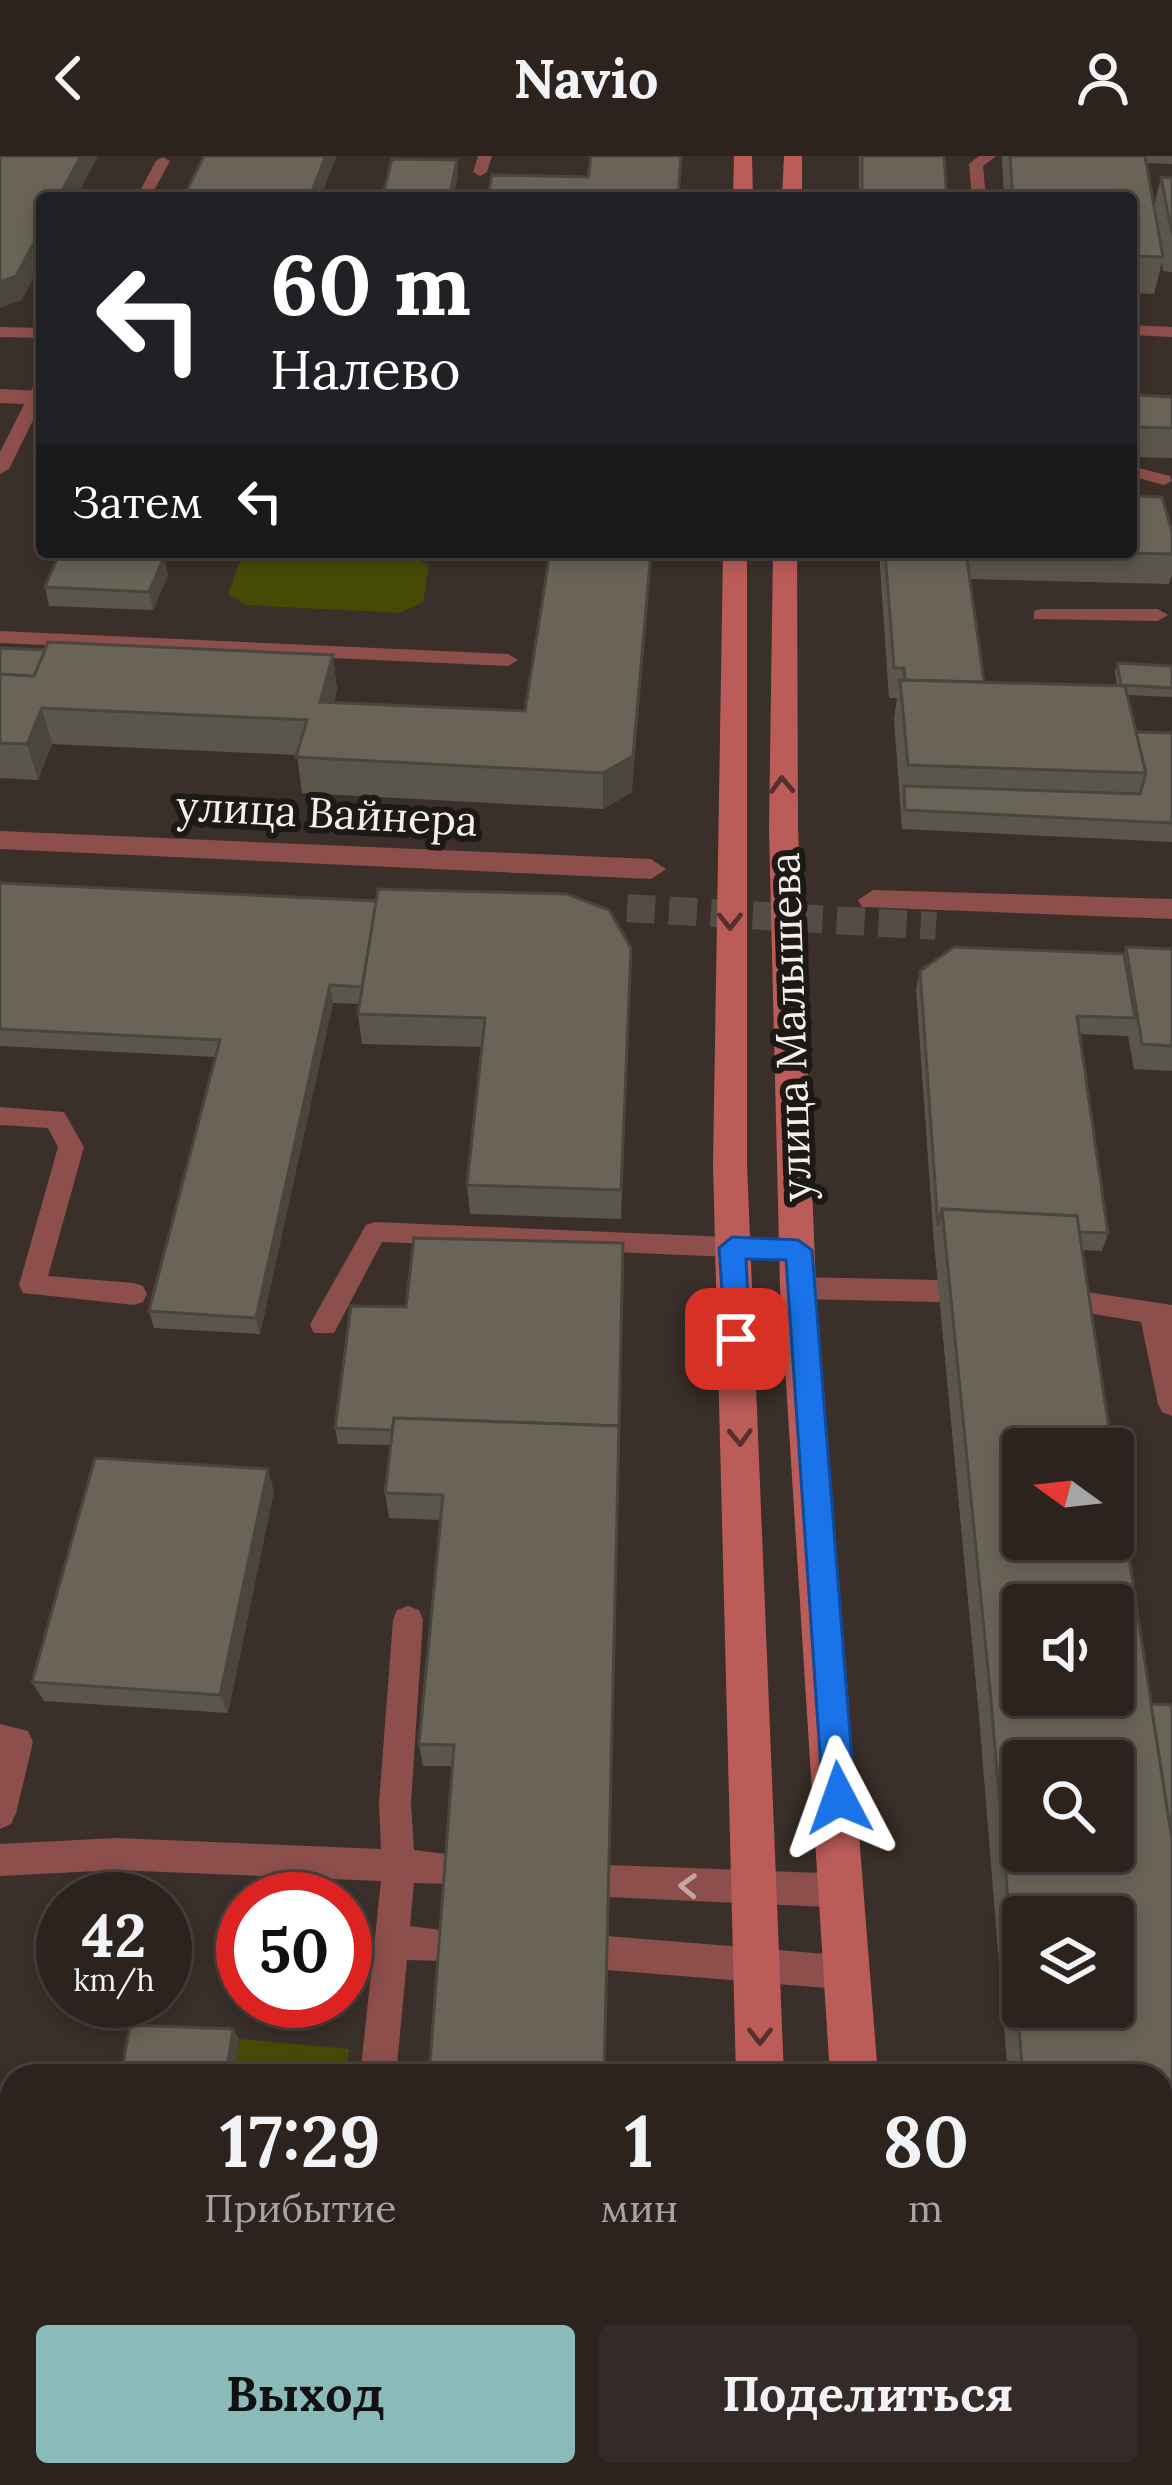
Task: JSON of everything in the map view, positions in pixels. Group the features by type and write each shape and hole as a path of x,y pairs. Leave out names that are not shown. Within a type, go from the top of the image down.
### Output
{"main road":[{"path":"742,192 743,156"},
{"path":"792,192 793,156"},
{"name":"улица Малышева","path":"735,558 729,731 732,1248 760,1889 760,2064"},
{"name":"улица Малышева","path":"785,558 780,722 798,1288 847,1891 854,2064"}],"street":[{"path":"0,396 36,393"},
{"name":"улица Вайнера","path":"0,840 651,869"},
{"path":"873,900 1172,909"}],"lane":[{"path":"978,192 976,164 989,156"},
{"path":"146,192 163,161"},
{"path":"1137,330 1172,332"},
{"path":"0,332 36,333"},
{"path":"0,470 36,399"},
{"path":"1137,473 1169,485"},
{"path":"1041,615 1167,614"},
{"path":"0,637 508,660"},
{"path":"0,1116 55,1119 71,1147 32,1286 134,1294"},
{"path":"324,1325 375,1232 798,1250"},
{"path":"798,1288 938,1291"},
{"path":"1073,1301 1162,1316 1172,1404"},
{"path":"379,2064 399,1869 395,1803 408,1620"},
{"path":"0,1739 17,1742 0,1813"},
{"path":"0,1860 116,1854 450,1868"},
{"path":"608,1881 847,1891"},
{"path":"391,1942 444,1944"},
{"path":"607,1954 851,1973"}],"green space":[{"path":"241,558 415,558 429,566 423,602 400,613 246,605 228,594"},
{"path":"239,2039 349,2049 347,2064 236,2064"}],"building":[{"path":"0,156 81,156 61,192 36,192 36,239 16,276 0,282"},
{"path":"204,156 326,156 311,192 186,192"},
{"path":"591,156 681,156 678,192 489,192 492,175 588,177"},
{"path":"862,156 944,156 947,192 862,192"},
{"path":"1010,156 1145,156 1163,257 1137,256 1137,192 1013,192"},
{"path":"392,159 457,160 450,192 384,192"},
{"path":"1161,177 1172,178 1172,234"},
{"path":"1137,395 1172,397 1172,428 1137,427"},
{"path":"1137,496 1162,497 1172,532 1172,554 1137,553"},
{"path":"57,558 164,558 149,592 45,587"},
{"path":"549,558 650,558 633,756 603,773 296,757 307,720 42,708 27,744 0,743 0,674 34,676 48,642 333,655 320,702 525,711"},
{"path":"885,558 967,558 984,682 905,680 904,668 894,668"},
{"path":"0,648 45,650 34,676 0,674"},
{"path":"1117,663 1172,666 1172,688 1121,685"},
{"path":"900,680 1125,686 1146,773 908,765"},
{"path":"1136,732 1172,733 1172,823 905,810 904,786 1140,794 1146,773"},
{"path":"0,883 377,901 362,987 330,985 256,1318 149,1311 220,1040 0,1029"},
{"path":"378,889 567,894 609,910 631,948 621,1190 467,1185 485,1018 358,1014"},
{"path":"954,947 1124,954 1135,1018 1077,1016 1108,1233 1079,1232 1077,1216 942,1209 938,1226 920,971"},
{"path":"1126,947 1172,949 1172,1046 1142,1044"},
{"path":"942,1209 1077,1216 1109,1428 1002,1428 1002,1560 1129,1560 1133,1584 1002,1584 1002,1716 1134,1716 1134,1590 1172,1839 1172,2064 1022,2064 1019,2028 1134,2028 1134,1896 1008,1896 1006,1872 1134,1872 1134,1740 1002,1740 1002,1830"},
{"path":"414,1238 623,1243 619,1426 394,1418 392,1430 335,1428 351,1306 406,1307"},
{"path":"394,1418 619,1426 604,2064 430,2064 454,1745 419,1744 443,1495 385,1493"},
{"path":"95,1458 268,1469 220,1695 32,1682"},
{"path":"1151,1704 1172,1705 1172,1839"},
{"path":"129,2028 233,2029 228,2064 123,2064"}],"tunnel":[{"path":"627,908 936,926"}],"route":[{"path":"736,1339 732,1248 798,1250 839,1798"}]}
